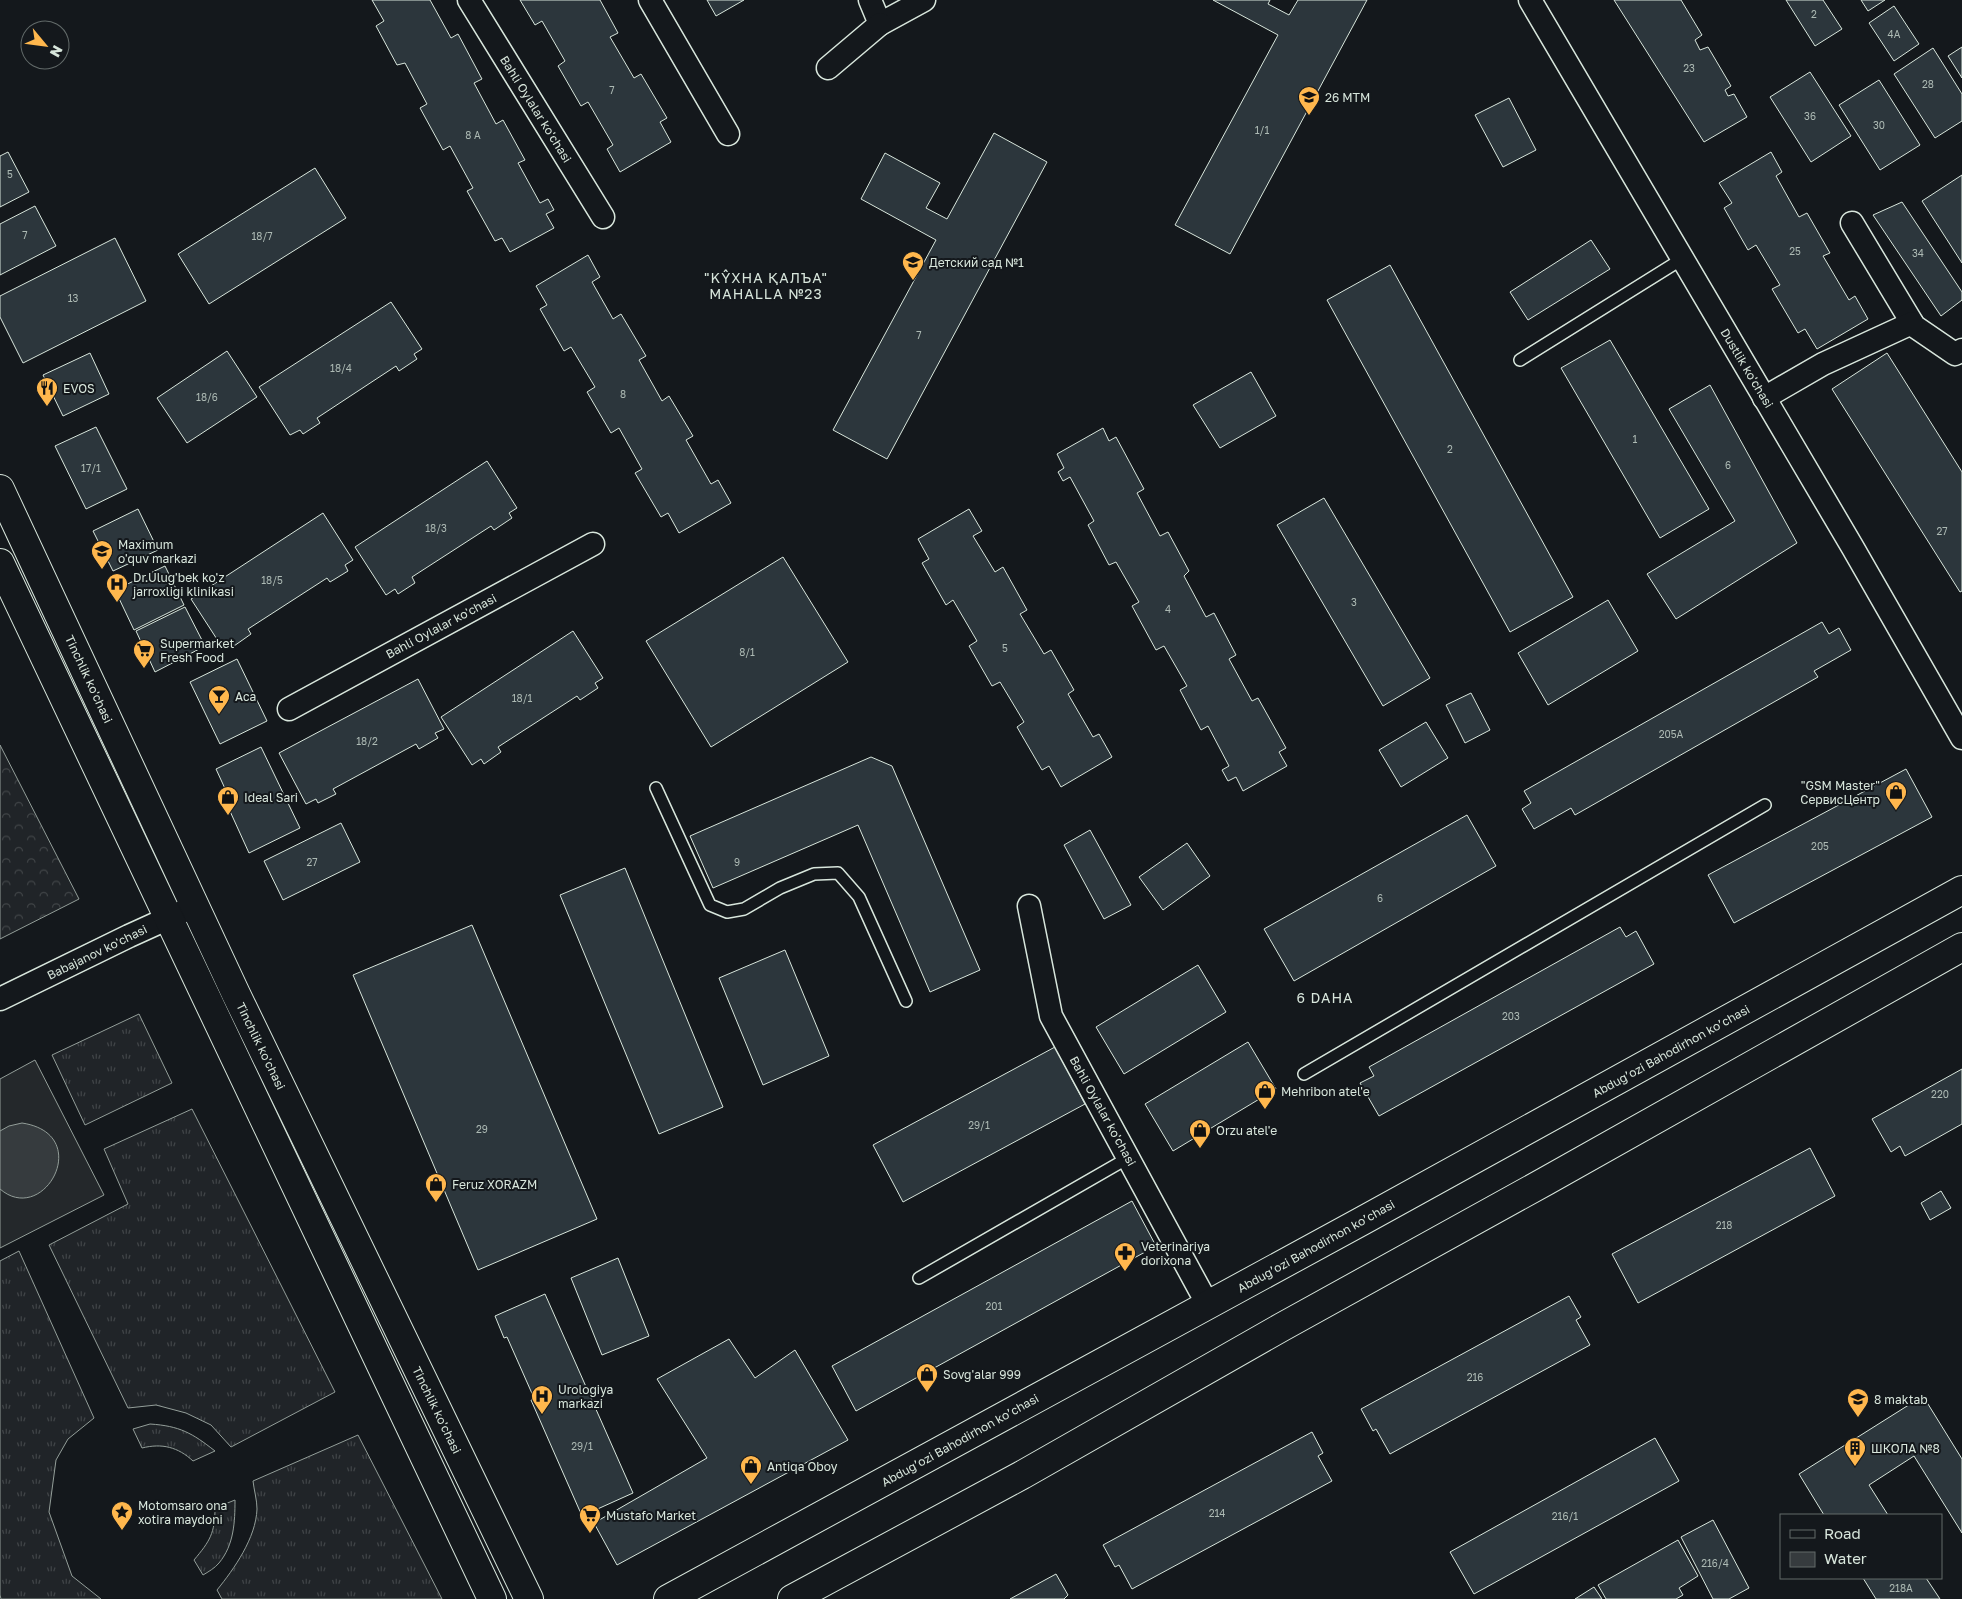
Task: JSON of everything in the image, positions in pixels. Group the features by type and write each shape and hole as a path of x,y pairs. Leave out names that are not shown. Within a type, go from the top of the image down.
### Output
{"main road":[{"name":"Tinchlik ko'chasi","path":"0,489 195,906 529,1599"},
{"path":"0,563 492,1599"},
{"name":"Abdug’ozi Bahodirhon ko’chasi","path":"668,1599 1208,1305 1962,890"},
{"path":"792,1599 1022,1475 1282,1326 1546,1181 1962,947"}],"street":[{"name":"Bahli Oylalar ko'chasi","path":"469,0 603,217"},
{"path":"650,0 728,134"},
{"path":"870,0 880,24"},
{"path":"828,68 880,24 924,0"},
{"name":"Dustlik ko'chasi","path":"1530,0 1962,738"},
{"path":"1852,223 1914,326 1955,354 1962,350"},
{"path":"1764,398 1823,364 1912,323"},
{"name":"Bahli Oylalar ko'chasi","path":"289,708 593,544"},
{"name":"Babajanov ko'chasi","path":"0,999 195,906"},
{"name":"Bahli Oylalar ko'chasi","path":"1029,906 1051,1016 1208,1305"}],"lane":[{"path":"1520,360 1682,259"},
{"path":"656,788 710,904 727,912 744,909 780,888 814,874 838,873 859,897 906,1002"},
{"path":"1304,1074 1765,805"},
{"path":"918,1278 1128,1158"}],"green space":[{"path":"0,745 79,899 0,939"},
{"path":"139,1014 172,1083 85,1125 52,1055"},
{"path":"192,1109 335,1392 231,1447 211,1425 186,1413 156,1405 128,1408 49,1245 128,1204 104,1149"},
{"path":"19,1251 94,1418 68,1439 56,1460 49,1512 72,1576 101,1599 1,1599 0,1595 0,1261"},
{"path":"150,1424 185,1431 215,1451 193,1461 182,1452 169,1447 142,1448 133,1429"},
{"path":"358,1435 442,1599 222,1599 217,1590 243,1553 256,1520 257,1506 253,1481"},
{"path":"235,1500 234,1525 228,1549 217,1565 203,1575 194,1560 213,1530 215,1508"}],"shaded area":[{"path":"35,1060 104,1195 0,1248 0,1079"}],"water":[{"path":"22,1123 44,1131 56,1143 59,1159 55,1174 46,1188 32,1196 17,1198 0,1189 0,1131 9,1126"}],"building":[{"path":"372,0 430,0 451,38 458,34 482,79 474,83 496,124 503,120 525,160 518,163 540,203 548,199 554,210 546,214 554,228 510,252 502,238 495,241 467,191 473,188 450,146 443,150 420,108 427,104 405,63 397,65 376,26 384,21"},
{"path":"520,0 600,0 618,33 610,37 634,78 641,74 667,118 660,122 671,142 620,172 607,149 613,145 588,102 581,106 558,66 565,61 542,21 535,25"},
{"path":"707,0 744,0 716,16"},
{"path":"1213,0 1270,0 1268,4 1289,15 1298,0 1367,0 1230,254 1175,225 1278,35"},
{"path":"1614,0 1681,0 1702,35 1695,40 1700,50 1708,47 1731,86 1725,90 1728,96 1734,94 1747,117 1704,142"},
{"path":"1786,0 1823,0 1842,29 1815,46"},
{"path":"1861,0 1885,0 1868,11"},
{"path":"1894,6 1919,44 1894,61 1869,23"},
{"path":"1962,47 1962,78 1948,56"},
{"path":"1933,48 1962,94 1962,121 1935,138 1894,74"},
{"path":"1810,72 1851,136 1811,162 1770,97"},
{"path":"1879,80 1920,145 1880,170 1839,105"},
{"path":"1509,98 1536,150 1503,167 1475,115"},
{"path":"994,133 1047,162 887,459 833,430 936,240 861,199 885,153 940,183 926,208 947,219"},
{"path":"8,152 29,192 0,207 0,156"},
{"path":"1771,152 1782,172 1776,176 1799,217 1807,213 1830,253 1823,256 1849,300 1855,296 1868,319 1817,349 1805,329 1798,333 1772,289 1780,285 1756,245 1748,250 1724,208 1732,203 1719,183"},
{"path":"315,168 346,218 209,304 178,254"},
{"path":"1962,175 1962,263 1922,201"},
{"path":"1902,202 1962,292 1962,300 1941,316 1873,215"},
{"path":"35,206 56,246 0,275 0,224"},
{"path":"115,238 146,301 23,363 0,317 0,296"},
{"path":"1591,240 1610,269 1528,320 1510,292"},
{"path":"588,255 600,277 592,282 613,319 621,314 646,356 639,360 662,401 669,396 693,436 686,440 711,484 718,480 731,503 679,533 668,513 661,517 635,473 642,469 619,428 611,433 587,392 595,387 571,347 564,351 540,309 547,305 536,286"},
{"path":"1390,265 1573,597 1510,632 1327,300"},
{"path":"391,302 422,349 414,354 417,359 399,371 396,366 317,418 320,423 303,434 300,430 290,435 259,387"},
{"path":"1610,340 1709,509 1660,538 1561,368"},
{"path":"227,351 257,397 187,443 157,398"},
{"path":"90,353 109,394 63,416 43,375"},
{"path":"1887,353 1962,472 1962,591 1960,592 1832,389"},
{"path":"1251,372 1276,416 1220,448 1193,405"},
{"path":"1710,385 1797,543 1676,619 1647,574 1735,521 1669,409"},
{"path":"96,427 127,489 86,509 55,446"},
{"path":"1103,428 1109,441 1116,437 1144,489 1137,493 1160,536 1168,532 1189,571 1184,576 1206,617 1214,613 1236,655 1229,659 1252,701 1258,698 1286,748 1279,752 1287,766 1243,791 1236,777 1228,781 1222,770 1229,766 1208,726 1201,730 1180,690 1187,686 1164,646 1156,650 1132,606 1139,602 1116,562 1109,565 1088,525 1094,521 1070,477 1063,481 1058,472 1064,468 1057,454"},
{"path":"487,461 517,508 509,513 512,518 494,530 491,526 412,577 415,583 398,594 395,589 386,595 355,547"},
{"path":"1324,498 1430,678 1383,706 1277,525"},
{"path":"138,509 158,550 113,571 93,531"},
{"path":"969,509 982,531 973,536 995,572 1003,567 1027,610 1020,614 1044,654 1051,650 1074,690 1068,694 1093,737 1099,734 1112,757 1061,787 1049,766 1042,770 1017,727 1024,722 1000,682 992,686 969,646 977,641 953,600 946,605 922,563 929,559 918,539"},
{"path":"323,513 353,560 345,565 348,571 330,582 327,578 248,629 251,634 234,646 231,641 222,647 191,599"},
{"path":"783,557 848,662 711,747 646,641"},
{"path":"165,566 184,605 134,630 115,590"},
{"path":"1608,600 1638,651 1548,705 1518,653"},
{"path":"185,607 205,646 155,672 136,631"},
{"path":"1822,622 1829,634 1839,628 1851,650 1814,671 1818,677 1575,815 1571,808 1534,829 1522,809 1531,803 1524,791"},
{"path":"573,631 603,678 595,683 598,688 580,700 577,696 498,747 501,752 484,764 481,759 472,765 441,717"},
{"path":"237,659 267,721 220,744 190,682"},
{"path":"418,679 444,729 435,733 438,738 419,749 416,744 333,789 336,794 318,803 316,799 306,804 279,753"},
{"path":"1471,693 1490,730 1465,743 1446,705"},
{"path":"1426,722 1448,758 1401,787 1379,750"},
{"path":"261,747 300,828 249,853 229,809 233,806 216,769"},
{"path":"871,757 892,766 980,970 930,992 858,825 713,888 690,836"},
{"path":"1906,769 1932,817 1734,923 1708,875"},
{"path":"1467,815 1496,866 1294,981 1264,929"},
{"path":"341,823 360,862 283,900 264,861"},
{"path":"1090,830 1131,905 1104,919 1064,845"},
{"path":"1187,843 1210,876 1163,910 1139,877"},
{"path":"625,868 723,1107 659,1134 560,895"},
{"path":"472,925 597,1219 478,1270 353,975"},
{"path":"1620,927 1626,937 1636,931 1654,964 1379,1116 1360,1083 1374,1076 1369,1067"},
{"path":"785,950 829,1056 763,1085 719,978"},
{"path":"1198,965 1226,1012 1124,1074 1096,1027"},
{"path":"1248,1042 1276,1089 1173,1151 1145,1104"},
{"path":"1055,1047 1085,1104 903,1202 873,1145"},
{"path":"1962,1069 1962,1124 1905,1156 1900,1146 1891,1152 1872,1119"},
{"path":"1810,1148 1835,1196 1638,1303 1612,1254"},
{"path":"1941,1191 1951,1208 1930,1220 1921,1203"},
{"path":"1132,1201 1156,1246 856,1411 832,1366"},
{"path":"618,1258 649,1336 602,1355 571,1278"},
{"path":"545,1294 633,1493 582,1516 531,1400 534,1398 507,1337 504,1338 495,1316"},
{"path":"1569,1296 1581,1317 1576,1320 1590,1345 1390,1454 1376,1429 1373,1431 1361,1409"},
{"path":"729,1339 755,1378 795,1350 848,1440 617,1565 594,1523 707,1458 657,1379"},
{"name":"ШКОЛА №8","path":"1923,1396 1962,1459 1962,1533 1914,1456 1869,1485 1887,1514 1823,1514 1799,1474"},
{"path":"1312,1432 1323,1453 1318,1456 1332,1481 1132,1589 1119,1565 1115,1567 1103,1545"},
{"path":"1655,1438 1679,1481 1474,1594 1450,1552"},
{"path":"1713,1520 1749,1588 1729,1599 1713,1599 1681,1537"},
{"path":"1678,1540 1698,1576 1679,1588 1683,1595 1676,1599 1606,1599 1598,1585"},
{"path":"1056,1574 1068,1595 1064,1599 1010,1599"},
{"path":"1864,1579 1927,1579 1940,1599 1876,1599"},
{"path":"1594,1587 1602,1599 1575,1599"}],"place":[{"name":"26 MTM","path":"1309,116"},
{"name":"Детский сад №1","path":"913,281"},
{"name":"EVOS","path":"47,407"},
{"name":"Maximum o'quv markazi","path":"102,570"},
{"name":"Dr.Ulug'bek ko'z jarroxligi klinikasi","path":"117,603"},
{"name":"Supermarket Fresh Food","path":"144,669"},
{"name":"Аса","path":"219,715"},
{"name":"\"GSM Master\" СервисЦентр","path":"1896,811"},
{"name":"Ideal Sari","path":"228,816"},
{"name":"Mehribon atel'e","path":"1265,1110"},
{"name":"Orzu atel'e","path":"1200,1149"},
{"name":"Feruz XORAZM","path":"436,1203"},
{"name":"Veterinariya dorixona","path":"1125,1272"},
{"name":"Sovg'alar 999","path":"927,1393"},
{"name":"Urologiya markazi","path":"542,1415"},
{"name":"8 maktab","path":"1858,1418"},
{"name":"ШКОЛА №8","path":"1855,1467"},
{"name":"Antiqa Oboy","path":"751,1485"},
{"name":"Motomsaro ona xotira maydoni","path":"122,1531"},
{"name":"Mustafo Market","path":"590,1534"}],"district":[{"name":"\"KŶХНА ҚАЛЪА\" MAHALLA №23","path":"766,286"},
{"name":"6 DAHA","path":"1325,997"}]}
